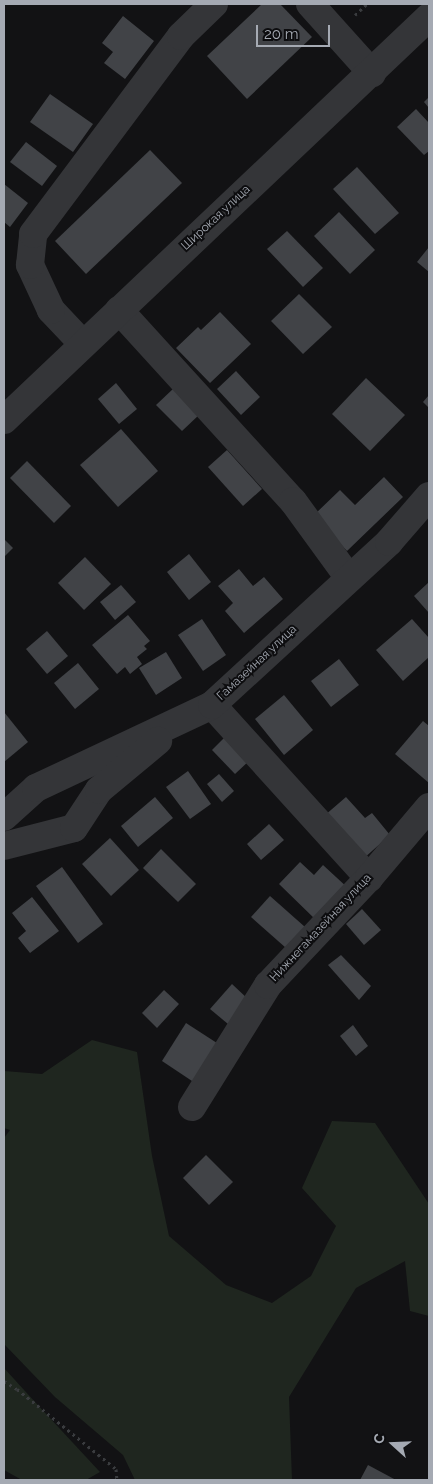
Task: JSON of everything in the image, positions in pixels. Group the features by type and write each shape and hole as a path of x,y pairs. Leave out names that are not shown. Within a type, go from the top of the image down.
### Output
{"street":[{"path":"83,344 51,310 30,264 33,234 181,36 214,4"},
{"path":"310,4 372,73"},
{"name":"Широкая улица","path":"4,420 429,17"},
{"path":"119,310 293,500 349,578"},
{"name":"Гамазейная улица","path":"4,817 36,788 212,705 388,542 429,496"},
{"path":"212,705 369,878"},
{"path":"4,846 74,828 99,790 155,745 170,726"},
{"name":"Нижнегамазейная улица","path":"192,1107 268,985 369,878 429,807"}],"path":[{"path":"4,1381 17,1389 116,1469 117,1480"}],"shaded area":[{"path":"92,1040 137,1052 152,1156 169,1236 226,1285 272,1303 311,1276 336,1226 302,1188 332,1121 375,1123 429,1204 429,1316 410,1311 405,1261 356,1288 289,1397 292,1480 135,1480 123,1455 55,1397 4,1344 4,1138 10,1130 4,1128 4,1071 42,1074"},
{"path":"4,1368 100,1472 86,1480 22,1480 4,1470"}],"building":[{"path":"262,4 280,4 312,37 247,99 207,56"},
{"path":"123,16 154,41 125,79 104,63 113,52 102,43"},
{"path":"50,94 93,124 73,152 30,122"},
{"path":"429,97 429,108 424,102"},
{"path":"416,109 429,123 429,151 424,155 397,127"},
{"path":"26,142 57,166 42,186 10,162"},
{"path":"150,150 182,183 86,274 55,241"},
{"path":"357,167 399,213 375,234 333,189"},
{"path":"4,184 28,203 10,227 4,222"},
{"path":"339,212 375,250 350,274 314,236"},
{"path":"287,231 323,268 303,287 267,249"},
{"path":"429,247 429,272 417,262"},
{"path":"299,294 332,327 303,354 271,321"},
{"path":"220,312 251,344 210,383 176,348 198,327 201,330"},
{"path":"236,371 260,397 241,415 217,389"},
{"path":"366,378 405,415 370,451 332,414"},
{"path":"116,383 137,409 119,424 98,399"},
{"path":"174,388 200,414 182,431 156,405"},
{"path":"429,395 429,408 423,402"},
{"path":"121,429 158,471 118,507 80,465"},
{"path":"227,450 262,489 243,506 208,467"},
{"path":"27,461 71,506 54,523 10,478"},
{"path":"384,477 403,497 347,551 314,515 340,490 355,505"},
{"path":"4,539 13,548 4,557"},
{"path":"189,554 211,582 189,600 167,572"},
{"path":"85,557 111,584 84,610 58,583"},
{"path":"239,569 253,586 264,577 283,599 244,633 225,611 233,603 218,586"},
{"path":"429,582 429,613 414,596"},
{"path":"121,585 136,602 115,620 100,602"},
{"path":"128,615 150,641 144,646 147,649 137,657 142,664 130,674 125,667 117,674 92,645"},
{"path":"202,619 226,655 203,671 178,635"},
{"path":"412,619 429,638 429,657 403,681 376,650"},
{"path":"47,631 68,656 47,674 26,649"},
{"path":"166,652 182,678 156,695 139,668"},
{"path":"339,659 359,685 331,707 311,681"},
{"path":"78,663 99,689 75,709 54,683"},
{"path":"284,695 313,730 284,755 255,719"},
{"path":"4,712 28,742 4,762"},
{"path":"423,721 429,726 429,783 395,754"},
{"path":"226,736 250,760 235,774 212,750"},
{"path":"188,771 211,804 190,819 166,787"},
{"path":"219,774 234,791 222,802 207,784"},
{"path":"155,797 173,818 138,847 121,826"},
{"path":"346,797 365,818 372,813 390,835 363,859 324,816"},
{"path":"269,824 284,840 261,860 247,844"},
{"path":"110,838 139,870 111,896 82,864"},
{"path":"161,849 196,884 178,902 143,868"},
{"path":"300,862 314,875 323,865 349,889 317,921 279,884"},
{"path":"62,867 103,924 78,943 36,886"},
{"path":"270,896 305,927 286,948 251,917"},
{"path":"32,897 59,931 30,953 18,938 26,931 12,913"},
{"path":"362,909 381,930 364,945 346,924"},
{"path":"341,955 371,986 359,1000 328,965"},
{"path":"232,984 249,1000 228,1024 210,1009"},
{"path":"164,990 179,1004 157,1028 142,1013"},
{"path":"186,1023 220,1045 195,1083 162,1061"},
{"path":"353,1025 368,1046 356,1056 340,1036"},
{"path":"206,1155 233,1182 209,1205 183,1178"},
{"path":"368,1465 396,1480 360,1480"}]}
